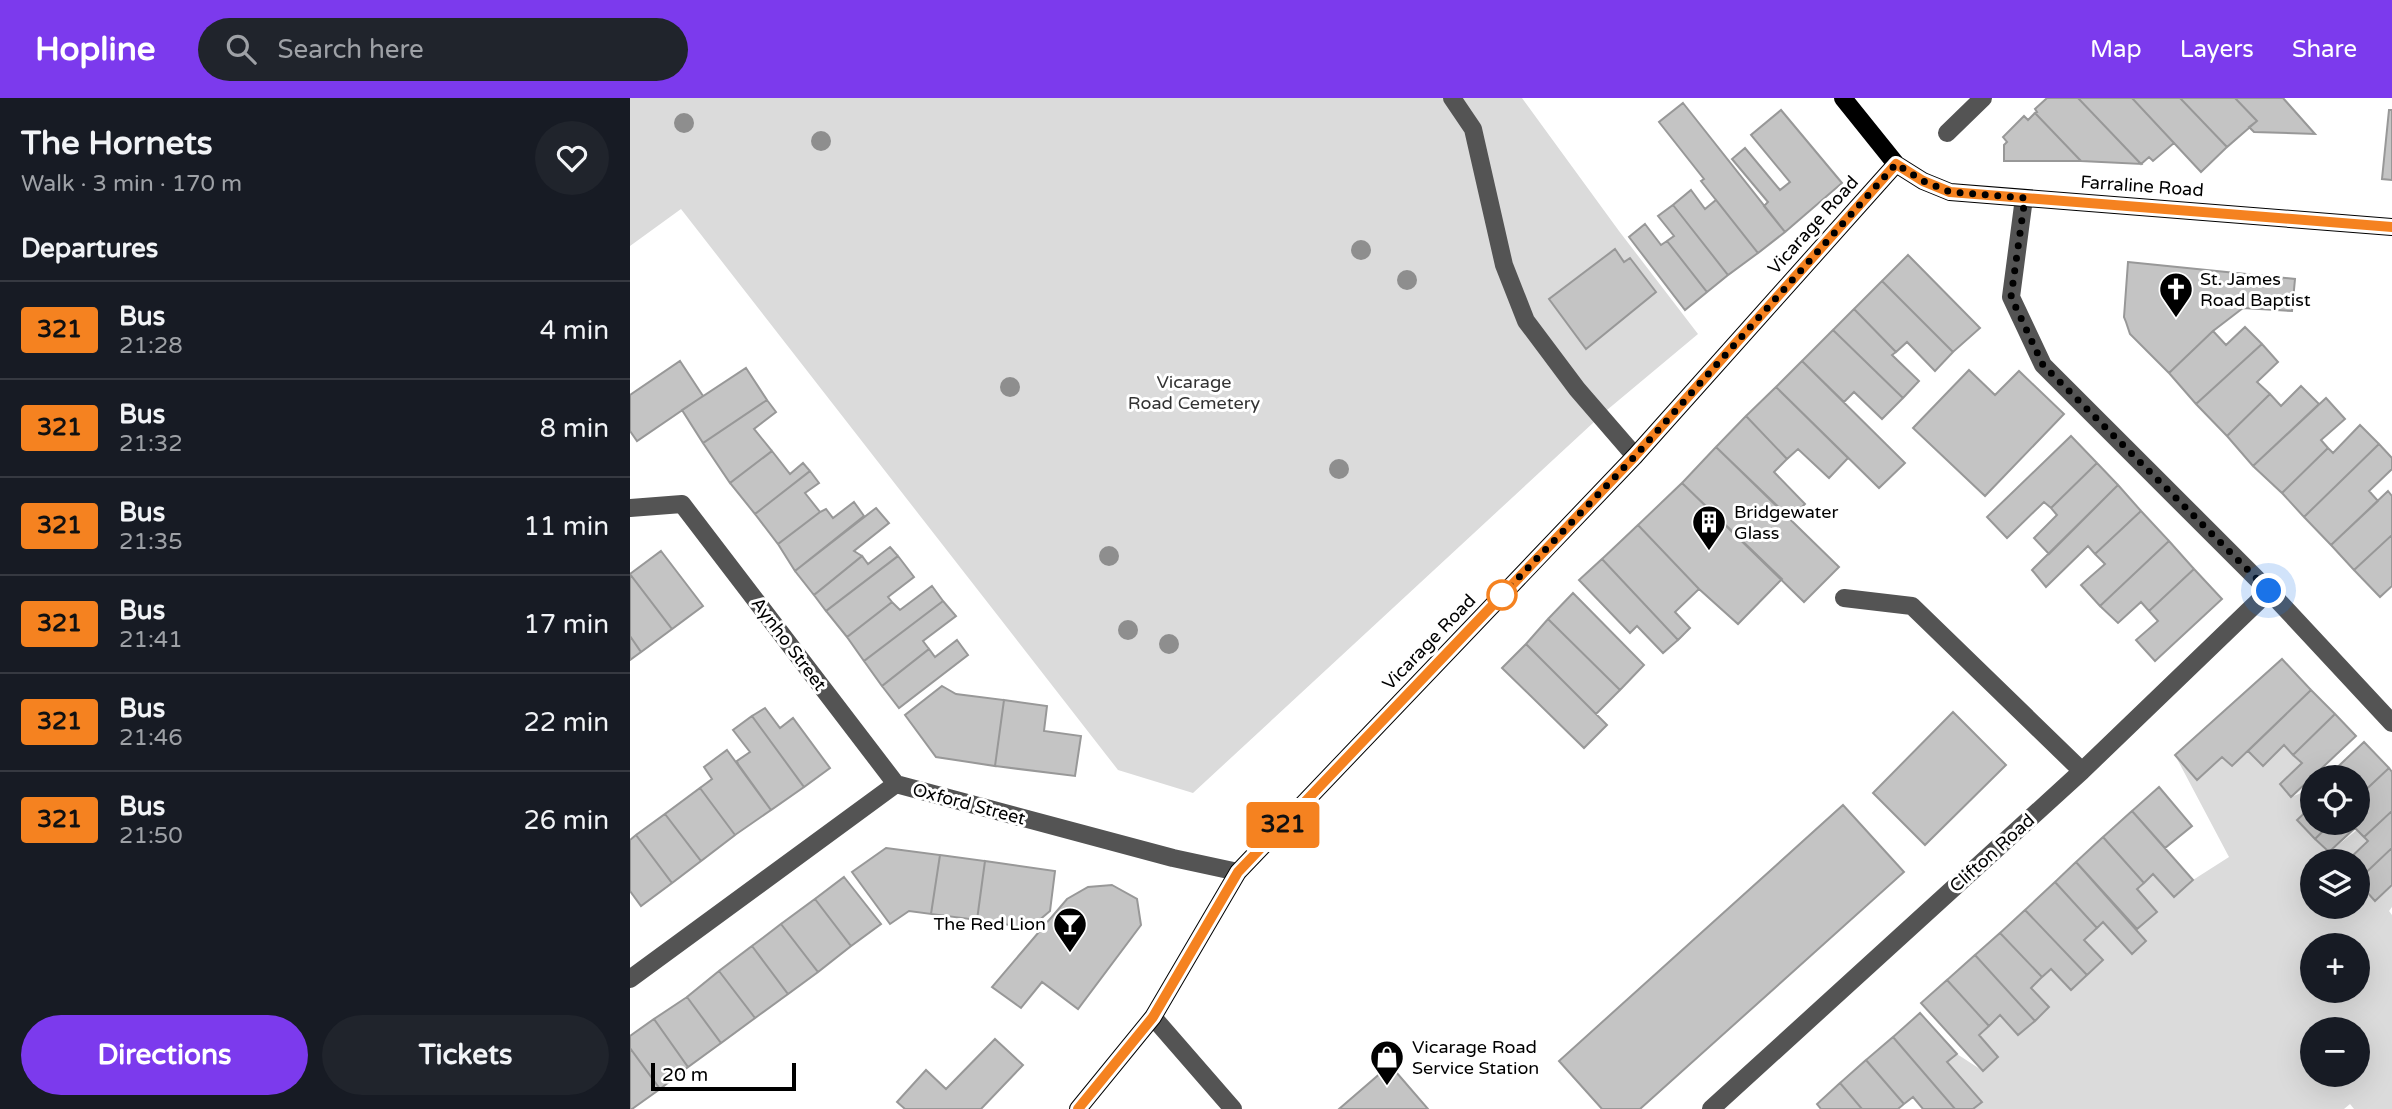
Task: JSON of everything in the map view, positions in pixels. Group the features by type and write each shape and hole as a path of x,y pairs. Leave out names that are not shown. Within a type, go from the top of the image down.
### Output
{"main road":[{"name":"Farraline Road","path":"1843,98 1896,164 1923,181 1950,192 2392,227"},
{"name":"Vicarage Road","path":"1078,1109 1153,1017 1238,872 1635,456 1896,164"}],"street":[{"path":"1451,98 1473,129 1504,265 1525,321 1577,389 1635,456"},
{"path":"1947,133 1983,98"},
{"path":"2025,198 2011,297 2043,365 2269,591 2392,723"},
{"name":"Aynho Street","path":"630,508 682,504 896,785"},
{"name":"Clifton Road","path":"1711,1109 2082,771 2269,591"},
{"path":"1844,598 1912,606 2082,771"},
{"name":"Oxford Street","path":"630,979 896,785 1173,858 1238,872"},
{"path":"1153,1017 1233,1109"}],"green space":[{"name":"Vicarage Road Cemetery","path":"630,98 1522,98 1698,334 1607,410 1193,793 1118,770 681,209 630,246"},
{"path":"2284,745 2302,763 2280,785 2291,797 2300,794 2300,835 2313,835 2326,849 2300,849 2300,919 2370,919 2370,896 2375,901 2392,885 2392,907 2389,911 2392,915 2392,1109 2354,1109 2350,1104 2344,1109 1973,1109 1981,1101 1947,1062 1957,1054 1983,1071 1998,1058 1979,1035 2000,1015 2018,1035 2049,1007 2031,988 2051,969 2071,990 2103,960 2084,940 2103,922 2132,953 2146,941 2137,929 2157,911 2137,889 2153,874 2174,897 2193,880 2229,857 2175,755 2197,779 2222,757 2232,766 2248,751 2263,766"},
{"path":"2351,835 2362,835 2368,841 2360,849 2333,849"}],"building":[{"path":"2047,98 2078,98 2141,164 2081,161 2035,113 2035,109"},
{"path":"2078,98 2132,98 2174,143 2153,161 2149,157 2141,164"},
{"path":"2132,98 2180,98 2227,147 2201,172"},
{"path":"2180,98 2235,98 2257,121 2227,147"},
{"path":"2235,98 2283,98 2315,134 2254,132 2249,127 2257,121"},
{"path":"1683,103 1785,232 1758,253 1659,122"},
{"path":"1781,110 1842,183 1785,232 1764,206 1768,202 1732,159 1745,148 1780,190 1790,182 1751,135"},
{"path":"2389,110 2392,110 2392,180 2382,179"},
{"path":"2035,113 2081,161 2004,161 2004,145 2007,142 2003,137 2024,116 2028,120"},
{"path":"1691,190 1705,209 1716,200 1758,253 1728,275 1673,205"},
{"path":"1673,205 1728,275 1707,292 1667,241 1674,236 1658,216"},
{"path":"1645,224 1661,245 1667,241 1707,292 1685,310 1629,237"},
{"path":"1615,249 1624,262 1630,258 1656,292 1586,349 1549,299"},
{"path":"1908,255 1980,328 1953,352 1882,281"},
{"name":"St. James Road Baptist","path":"2128,262 2295,279 2292,311 2243,308 2213,331 2169,373 2130,334 2124,317"},
{"path":"1882,281 1953,352 1935,371 1907,342 1896,352 1854,309"},
{"path":"1854,309 1896,352 1892,355 1919,381 1903,398 1833,330"},
{"path":"2245,327 2262,344 2196,404 2169,373 2213,331 2226,345"},
{"path":"1833,330 1903,398 1882,419 1854,392 1844,402 1802,361"},
{"path":"2262,344 2278,362 2257,382 2270,394 2227,436 2196,404"},
{"path":"680,361 703,396 637,441 630,431 630,395"},
{"path":"1802,361 1905,463 1879,488 1776,387"},
{"path":"746,368 767,400 703,443 682,410"},
{"path":"1969,370 1995,395 2019,371 2064,414 1985,496 1913,428"},
{"path":"2301,386 2319,404 2253,466 2227,436 2270,394 2281,406"},
{"path":"1776,387 1848,458 1829,478 1798,449 1787,459 1746,416"},
{"path":"2326,398 2345,419 2321,440 2328,448 2282,493 2253,466"},
{"path":"767,400 776,412 754,429 772,451 730,483 703,443"},
{"path":"1746,416 1787,459 1774,472 1805,504 1790,518 1716,447"},
{"path":"2360,425 2379,444 2304,517 2282,493 2328,448 2333,453"},
{"path":"2071,436 2097,463 2051,508 2044,502 2007,538 1987,517"},
{"path":"2379,444 2392,458 2392,469 2369,491 2378,501 2331,545 2304,517"},
{"path":"1716,447 1839,567 1804,602 1682,483"},
{"path":"772,451 790,474 803,463 810,471 755,514 730,483"},
{"path":"2097,463 2118,485 2049,554 2034,538 2057,515 2051,508"},
{"path":"810,471 819,483 805,493 820,512 778,544 755,514"},
{"name":"Bridgewater Glass","path":"1682,483 1782,579 1738,624 1699,589 1638,525"},
{"path":"2118,485 2141,511 2095,554 2088,546 2046,587 2032,570"},
{"path":"2388,491 2392,496 2392,535 2354,570 2331,545"},
{"path":"854,502 864,516 795,571 778,544 820,512 826,509 833,518"},
{"path":"876,508 889,523 854,551 862,556 814,595 795,571"},
{"path":"2141,511 2169,541 2100,606 2081,585 2105,564 2095,554"},
{"path":"1638,525 1699,589 1675,612 1690,628 1678,640 1602,559"},
{"path":"2392,535 2392,586 2380,597 2354,570"},
{"path":"2169,541 2194,569 2149,611 2141,602 2118,623 2100,606"},
{"path":"890,547 898,556 826,611 814,595 862,556 868,564"},
{"path":"661,551 703,606 672,629 630,574"},
{"path":"898,556 914,577 888,597 892,602 847,637 826,611"},
{"path":"1602,559 1678,640 1663,653 1637,626 1630,633 1579,580"},
{"path":"2194,569 2222,599 2155,661 2136,640 2158,621 2149,611"},
{"path":"630,574 672,629 641,652 630,636"},
{"path":"932,586 943,601 864,661 847,637 892,602 900,610"},
{"path":"1573,593 1644,665 1620,690 1548,619"},
{"path":"943,601 956,616 923,641 929,649 882,686 864,661"},
{"path":"1548,619 1620,690 1596,714 1526,644"},
{"path":"630,636 641,652 630,660"},
{"path":"957,640 968,655 899,708 882,686 929,649 935,657"},
{"path":"1526,644 1607,725 1584,748 1502,668"},
{"path":"2282,659 2311,690 2232,766 2222,757 2197,780 2175,755"},
{"path":"942,686 956,694 1004,700 995,766 936,757 905,715"},
{"path":"2311,690 2335,714 2293,755 2284,745 2263,766 2248,751"},
{"path":"1004,700 1047,706 1044,731 1081,736 1075,776 995,766"},
{"path":"765,708 780,728 793,718 830,768 804,787 752,716"},
{"path":"1953,712 2006,765 1925,845 1873,793"},
{"path":"2335,714 2356,736 2325,765 2300,765 2300,789 2291,797 2280,784 2302,763 2293,755"},
{"path":"752,716 804,787 771,810 737,761 750,752 733,730"},
{"path":"2364,742 2389,768 2370,786 2370,765 2340,765"},
{"path":"727,750 771,810 735,835 700,788 712,779 704,767"},
{"path":"2389,768 2392,772 2392,811 2370,831 2370,786"},
{"path":"2159,787 2192,826 2165,848 2132,811"},
{"path":"700,788 735,835 701,861 665,814"},
{"path":"1843,805 1904,872 1640,1109 1602,1109 1559,1061"},
{"path":"2132,811 2193,880 2174,897 2153,874 2144,883 2103,837"},
{"path":"2392,811 2392,848 2370,869 2370,849 2360,849 2368,841 2364,837 2370,835 2370,831"},
{"path":"665,814 701,861 672,883 636,835"},
{"path":"636,835 672,883 641,906 630,891 630,840"},
{"path":"2319,835 2347,835 2332,849 2326,849 2315,839"},
{"path":"2103,837 2144,883 2137,889 2157,912 2137,929 2076,862"},
{"path":"886,848 940,855 931,914 909,911 890,924 852,872"},
{"path":"2392,848 2392,885 2375,901 2370,895 2370,869"},
{"path":"940,855 985,861 977,920 931,914"},
{"path":"985,861 1055,871 1050,911 1030,928 977,920"},
{"path":"2076,862 2146,941 2132,954 2103,922 2097,928 2055,882"},
{"path":"844,877 881,924 851,946 815,899"},
{"path":"2055,882 2097,928 2084,940 2103,960 2087,975 2025,910"},
{"name":"The Red Lion","path":"1112,885 1137,899 1141,925 1078,1009 1042,982 1021,1008 992,987 1067,899 1088,887"},
{"path":"815,899 851,946 818,972 781,924"},
{"path":"2025,910 2087,975 2071,990 2051,969 2042,977 2000,933"},
{"path":"781,924 818,972 788,994 752,946"},
{"path":"2000,933 2042,977 2031,988 2049,1007 2035,1021 1975,955"},
{"path":"752,946 788,994 755,1018 719,971"},
{"path":"1975,955 2035,1021 2018,1035 2000,1015 1989,1026 1947,980"},
{"path":"719,971 755,1018 721,1043 687,997"},
{"path":"1947,980 1989,1026 1979,1035 1998,1057 1983,1071 1921,1003"},
{"path":"687,997 721,1043 688,1067 654,1019"},
{"path":"1920,1013 1957,1054 1947,1062 1982,1102 1973,1109 1955,1109 1893,1037"},
{"path":"654,1019 688,1067 660,1089 630,1048 630,1036"},
{"path":"1893,1037 1955,1109 1923,1109 1913,1097 1904,1104 1866,1060"},
{"path":"995,1039 1023,1065 981,1109 905,1109 897,1102 926,1070 946,1089"},
{"path":"630,1048 660,1089 632,1109 630,1109"},
{"path":"1866,1060 1904,1104 1898,1109 1862,1109 1840,1083"},
{"name":"Vicarage Road Service Station","path":"1390,1065 1428,1109 1339,1109"},
{"path":"1840,1083 1862,1109 1821,1109 1817,1104"}],"bus line":[{"name":"321","path":"1078,1109 1153,1017 1238,872 1635,456 1896,164 1923,181 1950,192 2392,227"}],"place":[{"name":"St. James Road Baptist","path":"2176,319"},
{"name":"Bridgewater Glass","path":"1709,552"},
{"name":"The Red Lion","path":"1070,954"},
{"name":"Vicarage Road Service Station","path":"1387,1087"}],"route":[{"path":"1502,595 1635,456 1896,164 1923,181 1950,192 2025,198 2011,297 2043,365 2269,591"}]}
